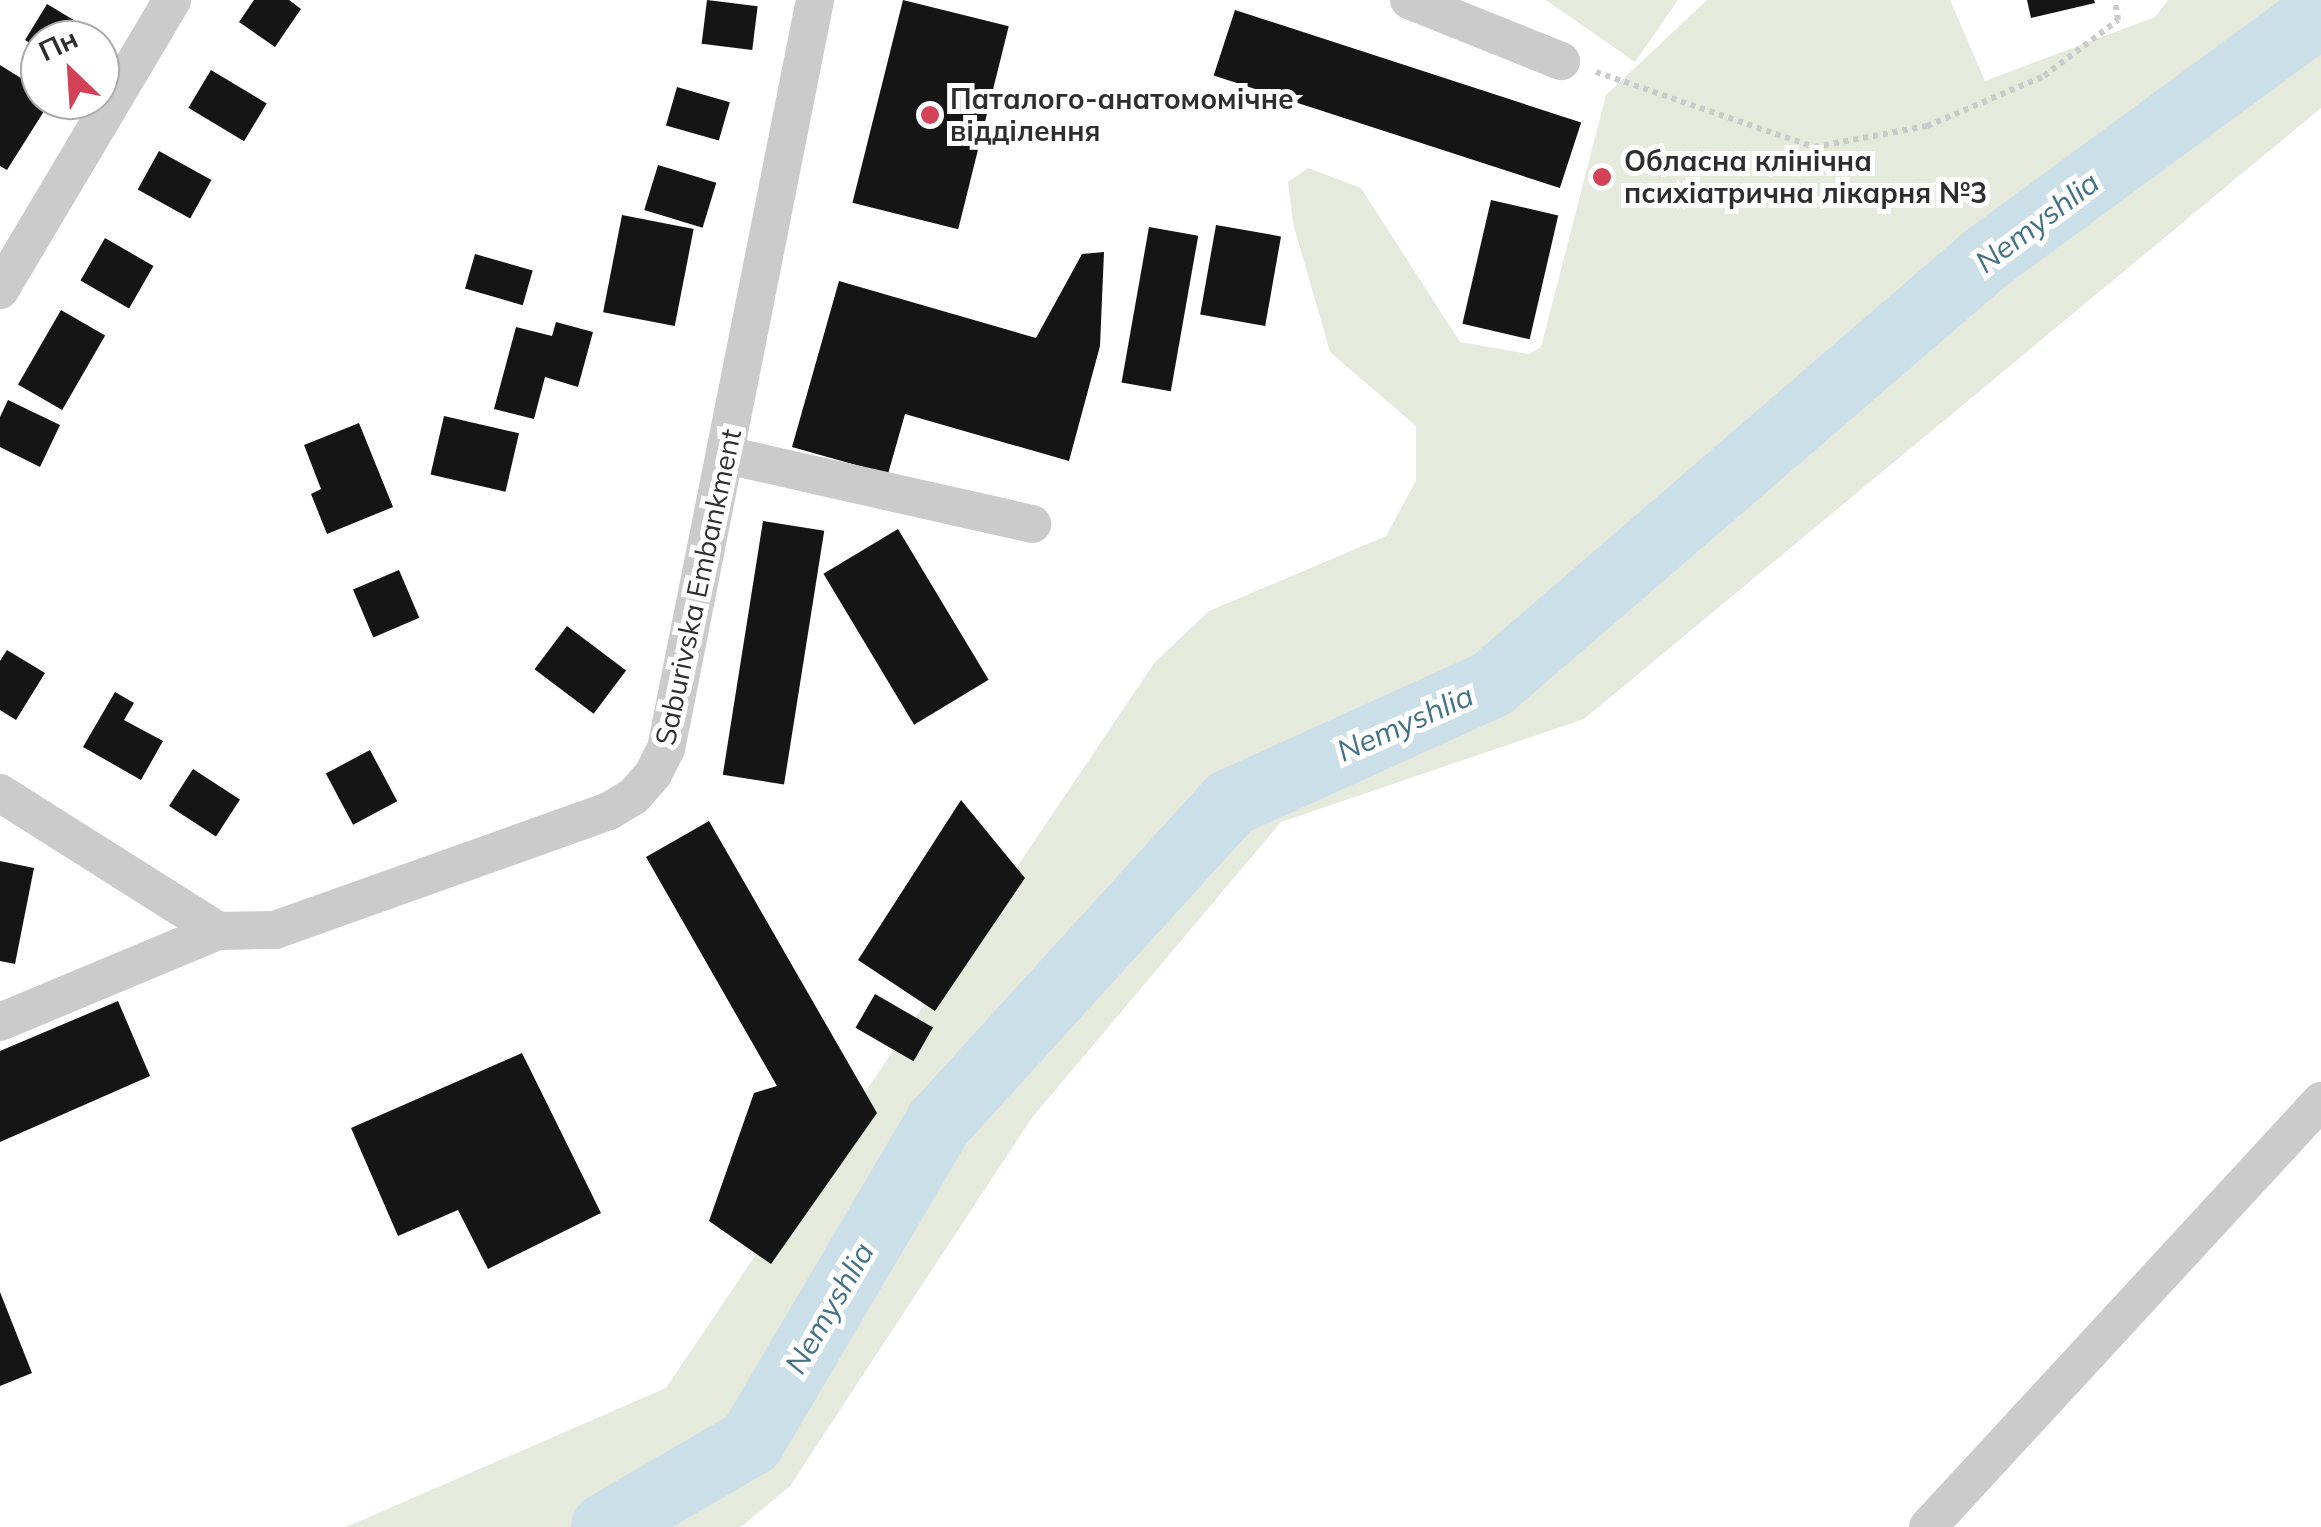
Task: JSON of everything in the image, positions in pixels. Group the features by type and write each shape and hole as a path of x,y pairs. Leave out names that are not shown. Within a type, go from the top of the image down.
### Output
{"street":[{"path":"0,290 172,0"},
{"name":"Saburivska Embankment","path":"0,1022 218,931 275,930 610,811 634,796 666,749 815,0"},
{"path":"1410,0 1561,61"},
{"path":"726,455 1032,524"},
{"path":"0,793 218,931"},
{"path":"1928,1527 2321,1101"}],"path":[{"path":"1561,61 1814,147 1927,126 2044,76 2118,20 2114,0"}],"shaded area":[{"path":"1546,0 1678,0 1635,62"},
{"path":"1707,0 1950,0 1985,81 2155,17 2168,0 2321,0 2321,108 1584,719 1281,822 1031,1119 790,1486 741,1527 346,1527 666,1388 1155,662 1209,611 1386,536 1416,481 1416,426 1330,352 1293,223 1288,182 1308,168 1361,188 1460,342 1529,354 1541,347 1606,95"}],"building":[{"path":"254,0 289,0 301,9 275,47 239,22"},
{"path":"707,0 758,6 752,50 702,44"},
{"name":"Паталого-анатомомічне відділення","path":"903,0 1009,26 958,229 852,203"},
{"path":"2027,0 2094,0 2095,3 2031,18"},
{"path":"47,4 74,20 37,20"},
{"path":"1235,10 1581,122 1560,188 1214,76"},
{"path":"0,65 20,78 20,120 38,120 7,170 0,166"},
{"path":"211,70 267,103 244,141 188,108"},
{"path":"677,87 730,102 719,141 666,125"},
{"path":"159,151 211,180 190,219 138,189"},
{"path":"658,165 716,183 703,228 644,210"},
{"path":"1491,200 1558,216 1530,339 1462,324"},
{"path":"622,215 694,229 675,326 603,312"},
{"path":"1216,225 1281,236 1265,326 1200,315"},
{"path":"1149,227 1198,236 1171,391 1122,383"},
{"path":"105,238 153,266 129,308 81,280"},
{"path":"1104,252 1100,346 1069,461 905,414 888,474 792,447 839,281 1036,338 1082,254"},
{"path":"475,254 533,271 523,305 465,289"},
{"path":"61,310 105,336 62,410 18,384"},
{"path":"556,322 593,332 578,387 545,377 534,419 494,409 516,327 552,336"},
{"path":"8,400 60,425 40,467 0,447 0,417"},
{"path":"444,416 519,433 506,492 431,474"},
{"path":"359,423 393,507 327,534 311,494 321,489 304,445"},
{"path":"763,521 824,531 784,785 723,775"},
{"path":"898,529 989,680 914,725 823,574"},
{"path":"399,570 419,618 373,637 353,590"},
{"path":"567,626 626,671 594,714 535,669"},
{"path":"7,650 45,673 16,720 0,710 0,661"},
{"path":"115,692 134,703 124,720 163,741 141,780 83,747"},
{"path":"370,750 397,801 353,825 326,773"},
{"path":"193,769 240,799 216,836 169,806"},
{"path":"961,800 1025,878 935,1011 858,960"},
{"path":"709,821 877,1113 771,1264 709,1221 754,1093 777,1086 646,857"},
{"path":"0,861 34,868 15,964 0,961"},
{"path":"875,994 933,1028 914,1061 856,1028"},
{"path":"118,1001 150,1076 0,1142 0,1051"},
{"path":"522,1053 601,1213 488,1269 458,1210 398,1236 351,1128"},
{"path":"0,1292 32,1373 0,1386"}],"waterway":[{"name":"Nemyshlia","path":"605,1527 751,1442 938,1124 1230,803 1492,684 1985,259 2321,12"}],"place":[{"name":"Паталого-анатомомічне відділення","path":"930,115"},
{"name":"Обласна клінічна психіатрична лікарня №3","path":"1602,177"}]}
